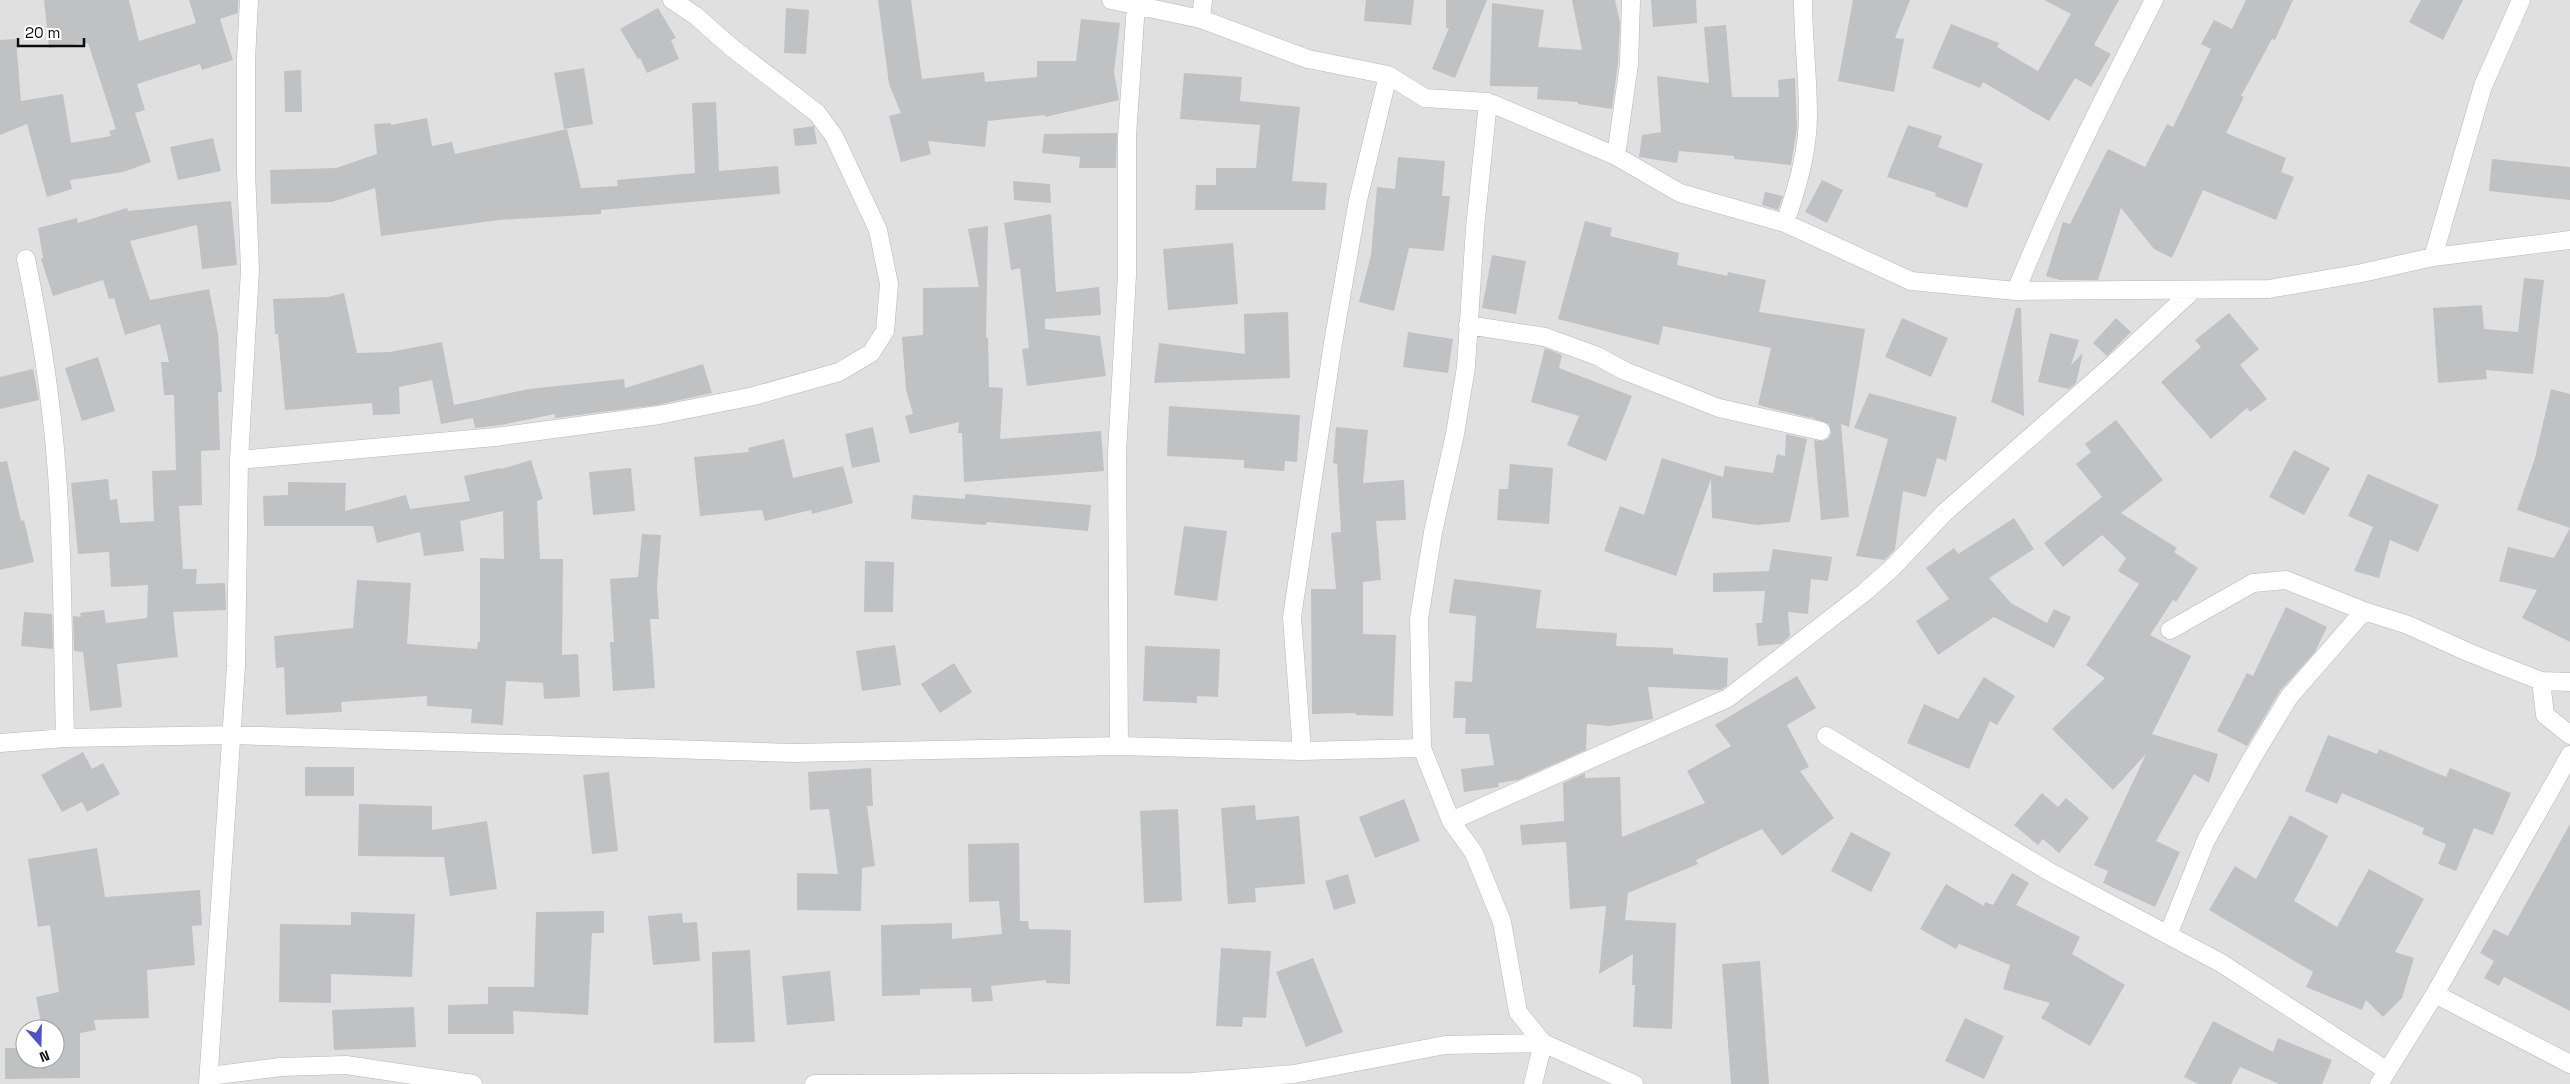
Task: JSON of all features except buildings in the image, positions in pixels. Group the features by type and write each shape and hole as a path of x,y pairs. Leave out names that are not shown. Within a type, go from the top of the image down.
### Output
{"street":[{"path":"249,0 246,60 246,143 250,270 239,460 240,501 233,735 209,1080 281,1067 346,1065 473,1084"},
{"path":"239,460 494,437 659,414 754,396 838,372 870,353 885,331 889,284 878,230 834,136 818,113 731,47 696,16 672,0"},
{"path":"1111,0 1201,19 1308,59 1388,74 1425,98 1488,102 1616,156 1680,193 1786,223 1911,282 2016,291 2191,292 2269,290 2362,273 2433,257 2570,240"},
{"path":"1201,19 1203,0"},
{"path":"1616,156 1629,64 1631,0"},
{"path":"1786,223 1802,172 1808,116 1803,38 1804,0"},
{"path":"2016,291 2076,152 2154,0"},
{"path":"2433,257 2483,86 2521,0"},
{"path":"1119,746 1117,452 1127,275 1127,136 1136,4"},
{"path":"1302,751 1292,617 1333,343 1358,200 1388,74"},
{"path":"1488,102 1475,228 1466,367 1434,532 1420,619 1422,748 1451,820 1474,854 1502,922 1518,1012 1543,1044"},
{"path":"26,259 38,316 55,455 60,540 65,738"},
{"path":"1451,820 1728,698 1865,592 1893,567 1944,513 2109,368 2191,292"},
{"path":"1468,325 1545,337 1597,356 1625,371 1719,408 1821,432"},
{"path":"2170,630 2253,583 2286,580 2364,611 2408,625 2470,653 2541,681 2570,682"},
{"path":"2168,935 2206,840 2289,697 2364,611"},
{"path":"2541,681 2546,715 2570,735"},
{"path":"0,746 65,738 233,735 793,753 1119,746 1302,751 1422,748"},
{"path":"1826,736 2048,871 2221,963 2382,1077 2435,994 2570,755"},
{"path":"2435,994 2570,1064"},
{"path":"1533,1084 1543,1044"},
{"path":"814,1084 1191,1083 1294,1074 1445,1046 1543,1044 1634,1084"}]}
